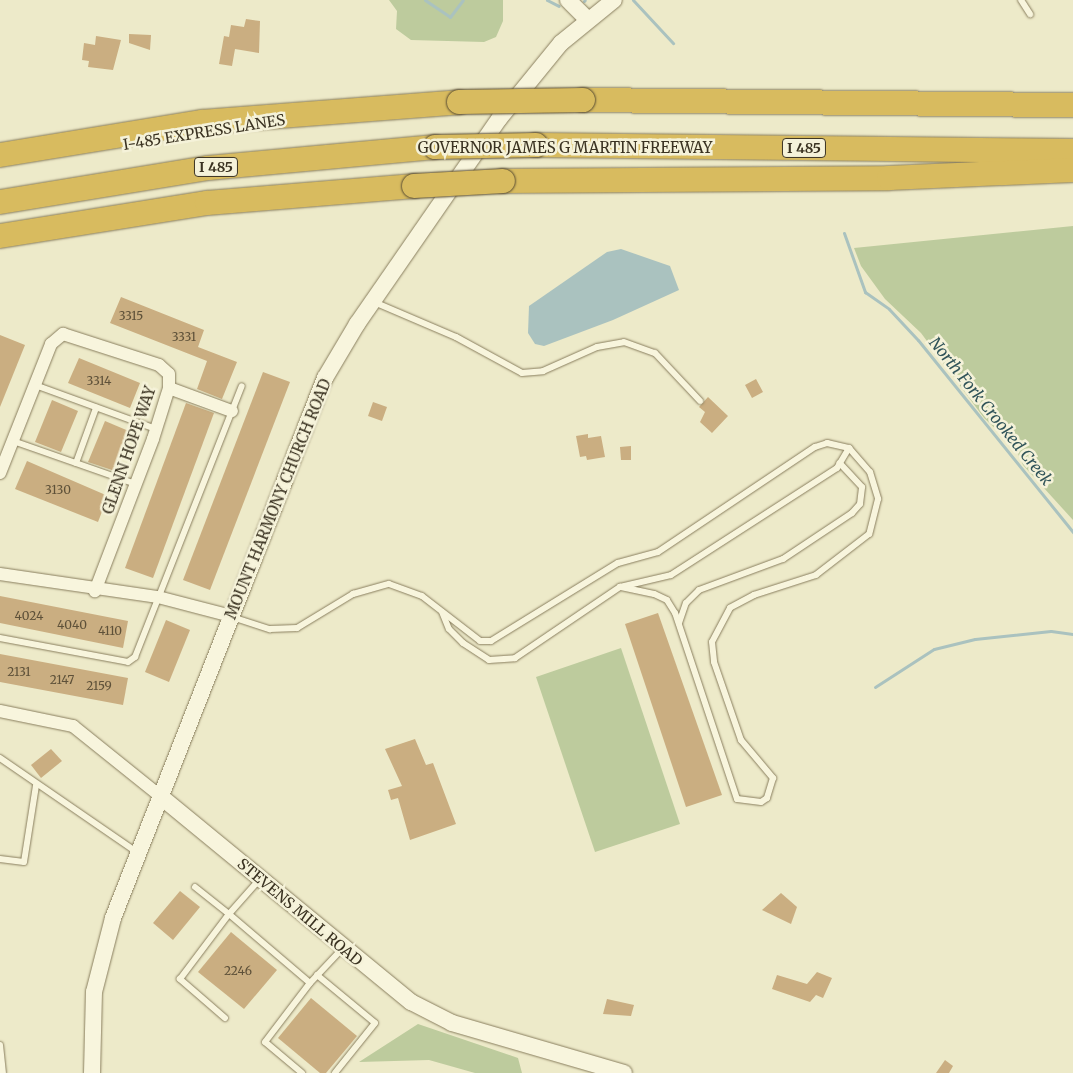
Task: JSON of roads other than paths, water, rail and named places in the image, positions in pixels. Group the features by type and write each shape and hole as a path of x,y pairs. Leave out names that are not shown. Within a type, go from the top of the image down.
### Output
{"highway":[{"path":"0,153 202,122 410,104 584,100 1073,105"},
{"name":"I-485 EXPRESS LANES","path":"0,168 201,131 410,104"},
{"name":"GOVERNOR JAMES G MARTIN FREEWAY","path":"0,202 208,168 434,147 536,145 1073,151"},
{"name":"I-485 EXPRESS LANES","path":"0,187 171,161 401,150"},
{"path":"0,236 207,203 414,186 503,181 889,178 1073,170"},
{"path":"0,245 56,227"}],"street":[{"path":"568,0 587,19"},
{"name":"MOUNT HARMONY CHURCH ROAD","path":"92,1073 92,1015 98,968 160,796 326,378 373,302 499,119 538,69 587,19 614,0"},
{"name":"GLENN HOPE WAY","path":"0,473 51,344 63,334 159,365 169,374 170,388 95,591"},
{"path":"170,388 232,411"},
{"path":"0,574 95,591 158,597 231,616"},
{"name":"STEVENS MILL ROAD","path":"0,711 73,726 343,948 432,1013 624,1073"}],"lane":[{"path":"1021,0 1030,14"},
{"path":"373,302 456,337 522,373 543,370 597,347 624,342 654,353 700,401"},
{"path":"35,385 156,429"},
{"path":"0,638 128,662 135,657 242,386"},
{"path":"76,463 96,408"},
{"path":"13,441 136,484"},
{"path":"231,616 270,629 297,628 353,594 389,584 402,586 441,611 480,641 491,641 618,563 658,552 814,447 827,443 848,448 860,456 876,487 875,520 869,534 816,575 754,595 730,608 712,642 714,662 741,740 773,778 767,798 761,802 737,799 679,623 667,600 620,587"},
{"path":"441,611 449,629 463,644 498,661 515,658 620,587 671,575 840,463 848,448"},
{"path":"679,623 686,603 699,590 783,559 852,513 860,504 862,487 840,463"},
{"path":"0,758 36,786 138,853"},
{"path":"0,859 24,862 36,786"},
{"path":"225,1018 180,979 229,914 260,879"},
{"path":"195,887 310,983"},
{"path":"302,1073 266,1042 310,983 343,948"},
{"path":"317,975 374,1023 335,1073"},
{"path":"0,1046 3,1073"}],"water":[{"path":"621,249 670,266 679,290 613,320 544,346 535,344 528,333 529,306 607,252"}],"waterway":[{"path":"425,0 450,17 463,0"},
{"path":"547,0 559,6"},
{"name":"North Fork Crooked Creek","path":"633,0 673,43"},
{"name":"North Fork Crooked Creek","path":"844,233 865,292 889,309 918,340 1073,532"},
{"path":"875,687 934,649 975,639 1051,631 1073,634"}]}
